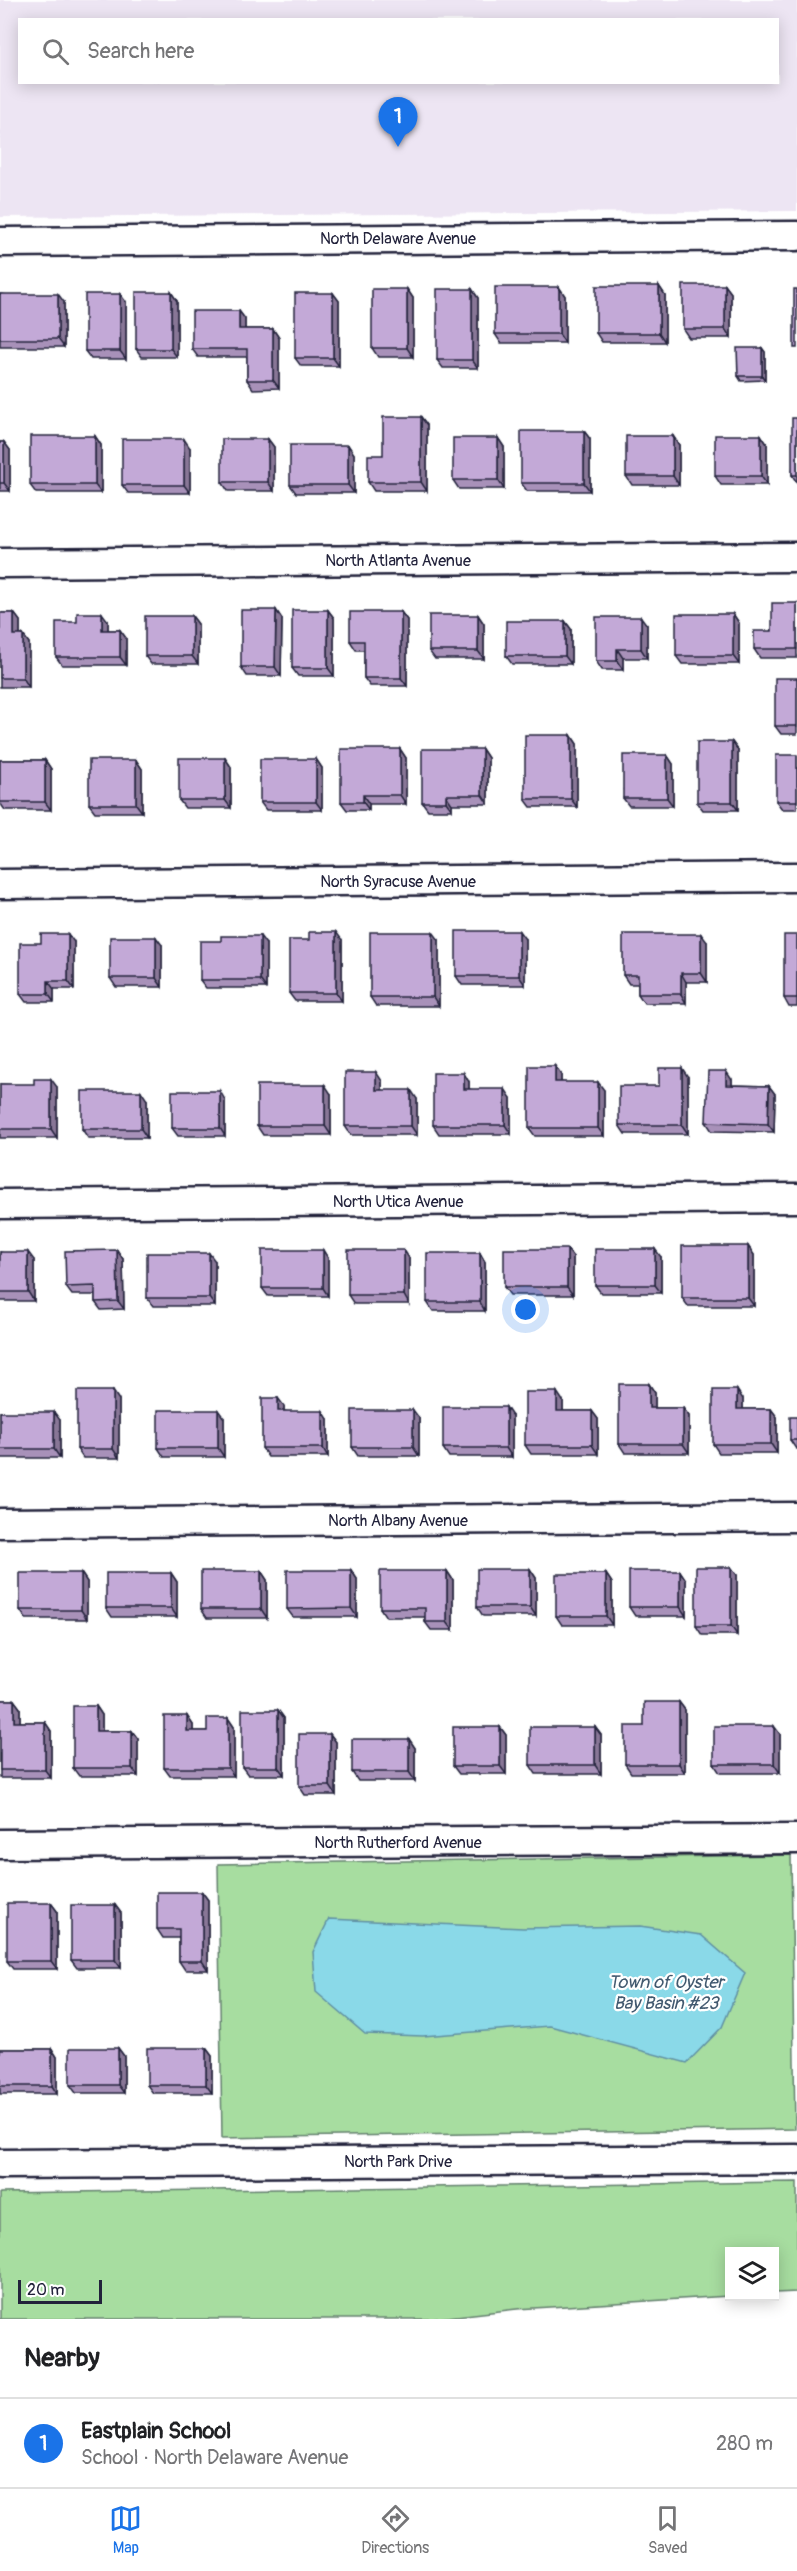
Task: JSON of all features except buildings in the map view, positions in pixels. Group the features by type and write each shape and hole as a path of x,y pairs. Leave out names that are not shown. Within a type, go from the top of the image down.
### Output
{"street":[{"name":"North Delaware Avenue","path":"0,242 797,236"},
{"name":"North Atlanta Avenue","path":"0,563 797,557"},
{"name":"North Syracuse Avenue","path":"0,884 797,877"},
{"name":"North Utica Avenue","path":"0,1204 797,1198"},
{"name":"North Albany Avenue","path":"0,1523 797,1517"},
{"name":"North Rutherford Avenue","path":"0,1844 797,1839"},
{"name":"North Park Drive","path":"0,2164 797,2158"}],"shaded area":[{"path":"0,0 797,0 797,211 0,217"}],"green space":[{"path":"791,1855 795,2129 222,2138 218,1864"},
{"path":"797,2182 797,2292 779,2293 779,2247 725,2247 725,2296 517,2309 430,2319 0,2319 0,2193"}],"water":[{"name":"Town of Oyster Bay Basin #23","path":"329,1919 523,1928 640,1926 701,1935 745,1973 722,2027 687,2063 550,2026 423,2036 365,2034 316,1992 313,1952"}],"place":[{"name":"Eastplain School","path":"398,147"}]}
